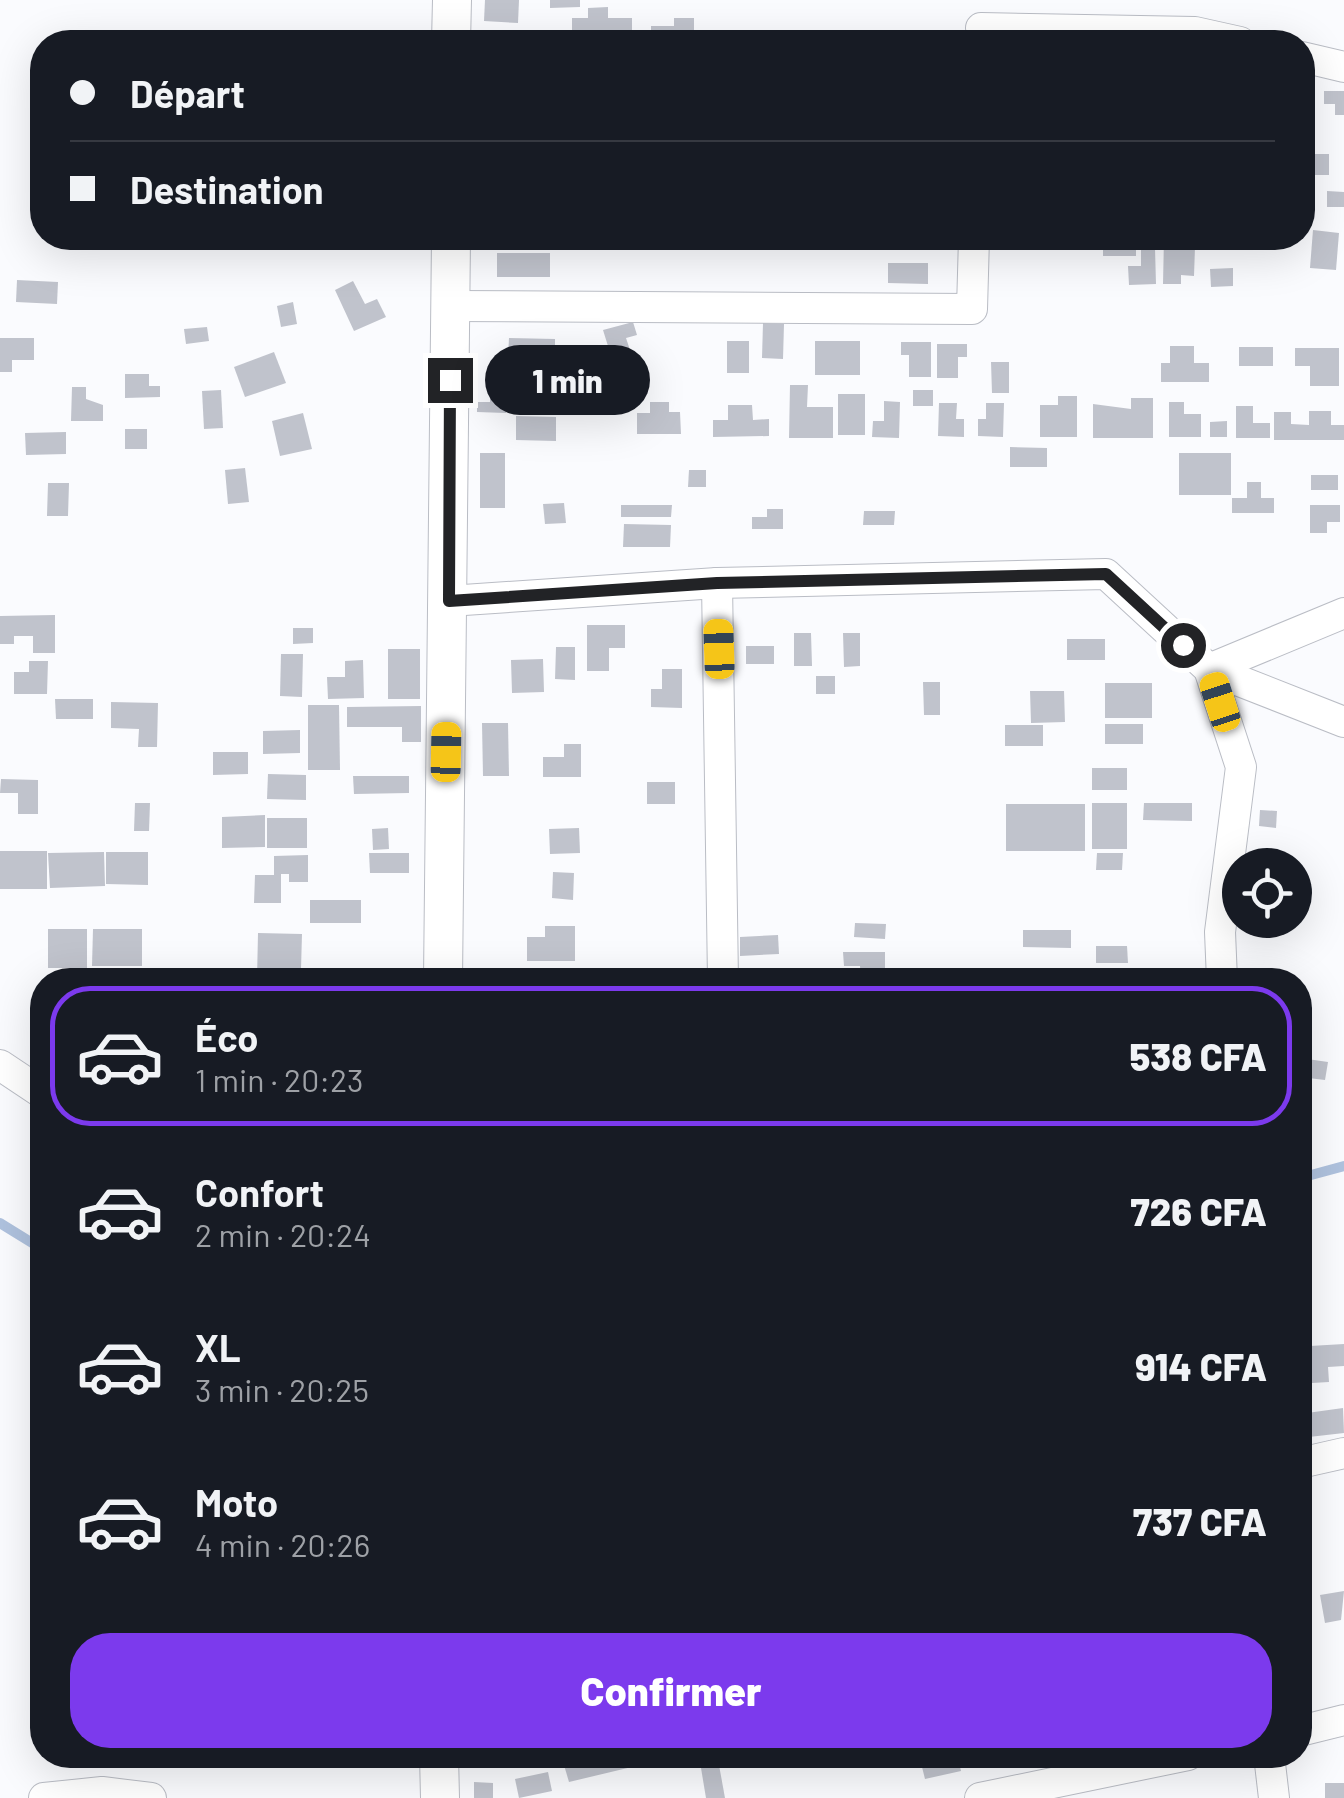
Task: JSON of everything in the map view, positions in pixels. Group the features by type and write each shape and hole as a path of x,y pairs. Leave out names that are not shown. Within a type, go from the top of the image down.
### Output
{"street":[{"path":"452,0 452,30"},
{"path":"982,24 1142,30"},
{"path":"1315,61 1344,67"},
{"path":"443,968 451,250"},
{"path":"450,306 972,309 974,250"},
{"path":"449,601 717,583 1106,574 1209,669 1344,722"},
{"path":"717,583 722,968"},
{"path":"1209,669 1344,613"},
{"path":"1209,669 1241,767 1220,932 1222,968"},
{"path":"0,1065 30,1085"},
{"path":"1312,1460 1344,1453"},
{"path":"1312,1728 1344,1720"},
{"path":"439,1768 440,1798"},
{"path":"980,1798 1125,1768"},
{"path":"1271,1768 1274,1798"},
{"path":"44,1798 102,1792 152,1798"}],"building":[{"path":"485,0 519,0 518,23 484,21"},
{"path":"550,0 580,0 580,7 550,8"},
{"path":"608,7 608,18 632,18 632,30 572,30 572,18 588,18 588,8"},
{"path":"674,18 694,18 694,30 651,30 651,26 674,26"},
{"path":"1324,91 1344,91 1344,115 1335,115 1335,104 1324,104"},
{"path":"1315,154 1329,154 1329,175 1315,175"},
{"path":"1327,191 1344,192 1344,207 1327,207"},
{"path":"1315,230 1339,233 1336,270 1310,268"},
{"path":"1103,250 1136,250 1136,256 1103,256"},
{"path":"1141,250 1155,250 1156,284 1129,285 1128,266 1141,266"},
{"path":"1164,250 1195,250 1194,276 1181,275 1181,284 1163,284"},
{"path":"497,253 550,253 550,277 497,277"},
{"path":"888,263 928,263 928,284 888,283"},
{"path":"1233,268 1233,286 1211,287 1210,269"},
{"path":"17,280 58,282 57,304 16,302"},
{"path":"353,281 365,304 377,299 386,317 354,331 335,290"},
{"path":"293,302 297,324 281,327 277,306"},
{"path":"633,322 637,335 626,338 632,356 613,362 603,330"},
{"path":"763,323 784,324 783,359 762,358"},
{"path":"207,327 209,341 186,344 184,329"},
{"path":"0,338 34,338 34,360 12,360 12,372 0,372"},
{"path":"509,338 555,339 555,358 508,357"},
{"path":"727,341 749,341 749,373 727,373"},
{"path":"815,341 860,341 860,375 815,375"},
{"path":"901,342 931,342 931,377 909,377 909,355 901,355"},
{"path":"937,344 967,344 967,357 958,357 958,378 937,378"},
{"path":"1170,346 1194,346 1194,363 1209,363 1209,382 1161,382 1161,363 1170,363"},
{"path":"1239,347 1273,347 1273,366 1239,366"},
{"path":"1295,348 1339,348 1339,386 1310,386 1310,366 1295,366"},
{"path":"274,352 286,383 245,397 234,367"},
{"path":"991,362 1009,362 1009,393 992,393"},
{"path":"125,374 149,374 149,386 160,386 160,397 125,398"},
{"path":"490,385 507,385 506,413 477,412 477,402 490,402"},
{"path":"790,385 808,385 807,407 833,407 833,438 789,438"},
{"path":"72,387 86,387 86,399 103,405 103,421 71,421"},
{"path":"221,390 223,428 204,429 202,391"},
{"path":"913,390 933,390 933,406 913,406"},
{"path":"838,394 865,394 865,435 838,435"},
{"path":"1058,396 1077,396 1077,437 1040,437 1040,405 1058,405"},
{"path":"1131,398 1153,398 1153,438 1093,438 1093,404 1131,409"},
{"path":"884,401 900,402 899,438 872,437 873,421 884,421"},
{"path":"650,402 669,402 669,412 680,412 681,434 637,434 637,413 650,413"},
{"path":"1169,402 1184,402 1184,414 1201,414 1201,437 1169,437"},
{"path":"939,403 957,403 956,419 964,419 964,437 938,436"},
{"path":"986,403 1004,403 1003,437 978,436 978,419 986,419"},
{"path":"728,405 752,405 753,420 769,419 769,436 713,437 713,420 728,420"},
{"path":"1236,406 1253,406 1253,423 1270,423 1270,438 1236,438"},
{"path":"1309,411 1331,411 1331,425 1344,425 1344,440 1274,440 1274,412 1291,412 1291,424 1309,425"},
{"path":"303,413 312,449 280,456 272,421"},
{"path":"516,416 556,417 556,441 516,440"},
{"path":"1227,421 1227,437 1210,437 1210,422"},
{"path":"125,429 147,429 147,449 125,449"},
{"path":"66,432 66,454 26,455 25,433"},
{"path":"1010,447 1047,448 1047,467 1010,467"},
{"path":"480,453 505,453 505,508 480,508"},
{"path":"1179,453 1231,453 1231,495 1179,495"},
{"path":"245,468 249,502 228,504 225,470"},
{"path":"689,470 706,470 706,487 688,487"},
{"path":"1311,475 1338,475 1338,490 1311,490"},
{"path":"1247,482 1261,482 1261,498 1274,498 1274,513 1232,513 1232,498 1247,498"},
{"path":"48,483 69,483 68,516 47,516"},
{"path":"564,503 566,523 545,524 543,504"},
{"path":"621,505 672,505 671,517 621,517"},
{"path":"1310,505 1340,505 1340,522 1327,522 1327,533 1310,533"},
{"path":"767,509 783,509 783,529 752,529 752,517 767,517"},
{"path":"864,511 895,511 894,525 863,525"},
{"path":"624,524 671,525 670,547 623,547"},
{"path":"55,615 55,653 33,653 33,636 14,636 14,644 0,644 0,616"},
{"path":"587,625 625,625 625,648 609,648 609,671 587,671"},
{"path":"293,628 313,628 313,643 293,644"},
{"path":"794,633 811,633 812,666 794,666"},
{"path":"843,633 860,633 860,666 844,667"},
{"path":"1067,639 1105,639 1105,660 1067,660"},
{"path":"746,646 774,646 774,664 746,664"},
{"path":"556,647 575,647 575,680 555,679"},
{"path":"388,649 420,649 420,699 388,699"},
{"path":"281,654 303,654 302,697 280,696"},
{"path":"543,659 544,692 512,693 511,660"},
{"path":"363,660 364,698 328,699 327,677 345,677 345,661"},
{"path":"29,661 48,661 47,694 14,694 14,672 29,672"},
{"path":"662,669 682,669 682,708 651,707 651,689 662,689"},
{"path":"816,676 835,676 835,694 816,694"},
{"path":"923,682 940,682 940,715 924,715"},
{"path":"1105,683 1152,683 1152,718 1105,718"},
{"path":"1030,691 1064,691 1065,722 1031,723"},
{"path":"55,699 93,699 93,719 56,719"},
{"path":"111,702 158,703 157,747 138,747 139,729 111,728"},
{"path":"308,705 339,705 340,770 308,770"},
{"path":"421,706 421,742 402,742 402,727 347,727 347,707"},
{"path":"482,723 508,723 509,776 483,776"},
{"path":"1105,724 1143,724 1143,744 1105,744"},
{"path":"1005,725 1043,725 1043,746 1005,746"},
{"path":"300,730 300,753 263,754 263,731"},
{"path":"564,744 581,744 581,777 543,777 543,757 564,757"},
{"path":"213,752 248,752 248,774 213,775"},
{"path":"1092,768 1127,768 1127,790 1092,790"},
{"path":"268,774 306,775 306,800 267,799"},
{"path":"353,776 409,776 409,793 354,794"},
{"path":"1,779 38,780 38,814 18,814 18,793 0,793"},
{"path":"647,782 675,782 675,804 647,804"},
{"path":"135,803 150,803 149,831 134,831"},
{"path":"1092,803 1127,803 1127,849 1092,849"},
{"path":"1144,803 1192,803 1192,821 1143,820"},
{"path":"1006,804 1085,804 1085,851 1006,851"},
{"path":"1260,810 1277,811 1276,828 1259,826"},
{"path":"265,815 265,847 222,848 222,817"},
{"path":"267,818 307,818 307,848 267,848"},
{"path":"388,828 389,849 373,850 372,829"},
{"path":"579,828 580,853 550,854 549,829"},
{"path":"0,851 47,851 47,889 0,889"},
{"path":"104,852 105,886 50,888 48,853"},
{"path":"106,852 148,852 148,885 106,884"},
{"path":"369,853 409,853 409,873 370,873"},
{"path":"1097,853 1123,853 1122,870 1096,870"},
{"path":"308,855 308,882 289,882 289,874 281,874 281,903 254,903 255,875 274,875 274,856"},
{"path":"553,872 574,873 573,900 552,898"},
{"path":"310,900 361,900 361,923 310,923"},
{"path":"855,923 886,924 885,939 854,937"},
{"path":"545,926 575,926 575,961 527,961 527,937 545,937"},
{"path":"48,929 87,929 87,968 48,968"},
{"path":"93,929 142,929 142,966 92,966"},
{"path":"1023,930 1071,930 1071,948 1023,947"},
{"path":"258,933 302,934 301,968 257,968"},
{"path":"778,935 779,954 740,956 740,937"},
{"path":"1096,946 1127,946 1128,963 1096,963"},
{"path":"843,952 885,952 885,968 844,966"},
{"path":"1312,1060 1328,1062 1325,1080 1312,1078"},
{"path":"1344,1344 1344,1366 1328,1367 1329,1382 1312,1383 1312,1346"},
{"path":"1343,1408 1344,1433 1312,1437 1312,1412"},
{"path":"1344,1591 1341,1620 1325,1623 1320,1595"},
{"path":"565,1768 628,1768 569,1782"},
{"path":"701,1768 720,1768 725,1798 706,1798"},
{"path":"922,1768 960,1768 961,1771 925,1779"},
{"path":"548,1772 552,1791 519,1798 515,1779"},
{"path":"474,1782 493,1783 493,1798 474,1798"},
{"path":"1325,1783 1344,1783 1344,1798 1325,1798"}],"waterway":[{"path":"1312,1175 1344,1166"},
{"path":"0,1223 30,1242"}],"route":[{"path":"450,380 449,601 717,583 1106,574 1183,645"}]}
